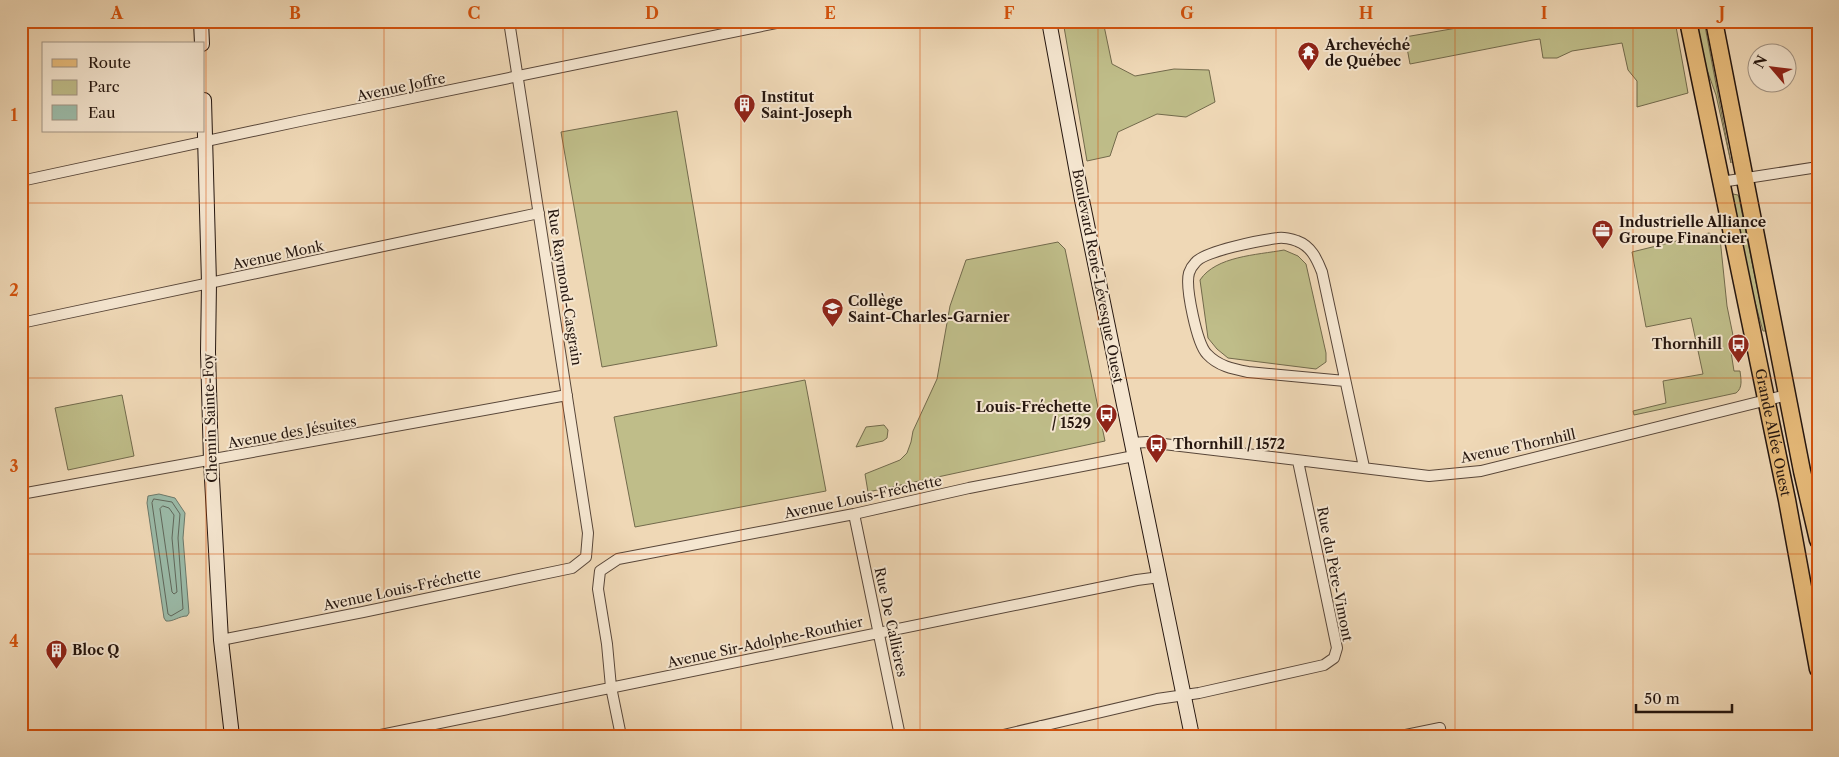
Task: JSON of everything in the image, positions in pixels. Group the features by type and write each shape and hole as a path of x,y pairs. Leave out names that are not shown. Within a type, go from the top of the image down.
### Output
{"main road":[{"path":"201,21 202,42"},
{"name":"Boulevard René-Lévesque Ouest","path":"1049,21 1078,182 1192,736"},
{"name":"Grande Allée Ouest","path":"1688,21 1802,574 1818,669"},
{"name":"Grande Allée Ouest","path":"1714,21 1787,395 1818,540"},
{"name":"Chemin Sainte-Foy","path":"205,121 209,283 210,461 221,640 232,736"}],"street":[{"name":"Rue Raymond-Casgrain","path":"510,21 517,77 588,533 586,557"},
{"name":"Avenue Joffre","path":"21,182 517,77 756,24 786,21"},
{"path":"1721,182 1818,167"},
{"name":"Avenue Monk","path":"21,322 539,213"},
{"path":"1346,382 1248,372 1217,363 1205,353 1199,340 1193,316 1189,274 1196,262 1216,251 1280,237 1298,241 1317,258 1322,272 1346,382 1364,467"},
{"name":"Avenue des Jésuites","path":"21,494 567,395"},
{"name":"Avenue Thornhill","path":"1133,449 1147,442 1429,476 1481,471 1787,395"},
{"name":"Avenue Louis-Fréchette","path":"611,687 607,644 598,589 600,570 618,559 854,514 1133,449"},
{"name":"Rue du Père-Vimont","path":"999,736 1042,731 1157,699 1184,696 1255,682 1324,665 1334,658 1337,648 1298,461"},
{"name":"Rue De Callières","path":"854,514 900,736"},
{"name":"Avenue Louis-Fréchette","path":"221,640 572,568 586,557"},
{"name":"Avenue Sir-Adolphe-Routhier","path":"376,736 879,632 1160,577"},
{"path":"611,687 621,736"},
{"path":"1401,736 1440,728 1442,736"}],"green space":[{"path":"1063,21 1103,21 1112,64 1135,76 1174,69 1209,70 1215,102 1186,117 1157,114 1118,132 1110,156 1087,161"},
{"path":"1497,21 1675,21 1688,93 1637,107 1637,81 1628,70 1622,43 1572,51 1557,58 1543,58 1540,39 1410,64 1405,37"},
{"path":"1695,21 1704,21 1731,163 1716,95 1702,56"},
{"path":"677,111 717,346 602,367 561,132"},
{"path":"1730,195 1738,195 1739,198 1766,331 1763,331 1736,234"},
{"path":"1709,233 1720,238 1727,306 1736,350 1731,352 1734,371 1740,371 1740,389 1736,393 1634,415 1633,411 1666,403 1663,381 1703,374 1691,318 1646,327 1632,252"},
{"path":"1058,242 1065,249 1105,441 868,492 865,474 900,460 907,453 913,431 937,379 950,306 966,260"},
{"path":"1284,250 1298,256 1306,264 1326,353 1326,362 1316,369 1228,358 1208,338 1200,280 1207,272 1226,261"},
{"path":"805,380 826,491 635,527 614,417"},
{"path":"122,395 134,456 68,470 55,408"},
{"path":"884,425 888,430 887,438 883,441 856,447 866,427"}],"water":[{"path":"159,494 175,498 185,513 183,538 189,613 187,616 169,621 166,621 164,618 147,503 148,496"}],"place":[{"name":"Archevéché de Québec","path":"1309,72"},
{"name":"Institut Saint-Joseph","path":"745,124"},
{"name":"Industrielle Alliance Groupe Financier","path":"1603,249"},
{"name":"Collège Saint-Charles-Garnier","path":"832,328"},
{"name":"Thornhill","path":"1738,363"},
{"name":"Louis-Fréchette / 1529","path":"1107,434"},
{"name":"Thornhill / 1572","path":"1157,463"},
{"name":"Bloc Q","path":"56,669"}]}
